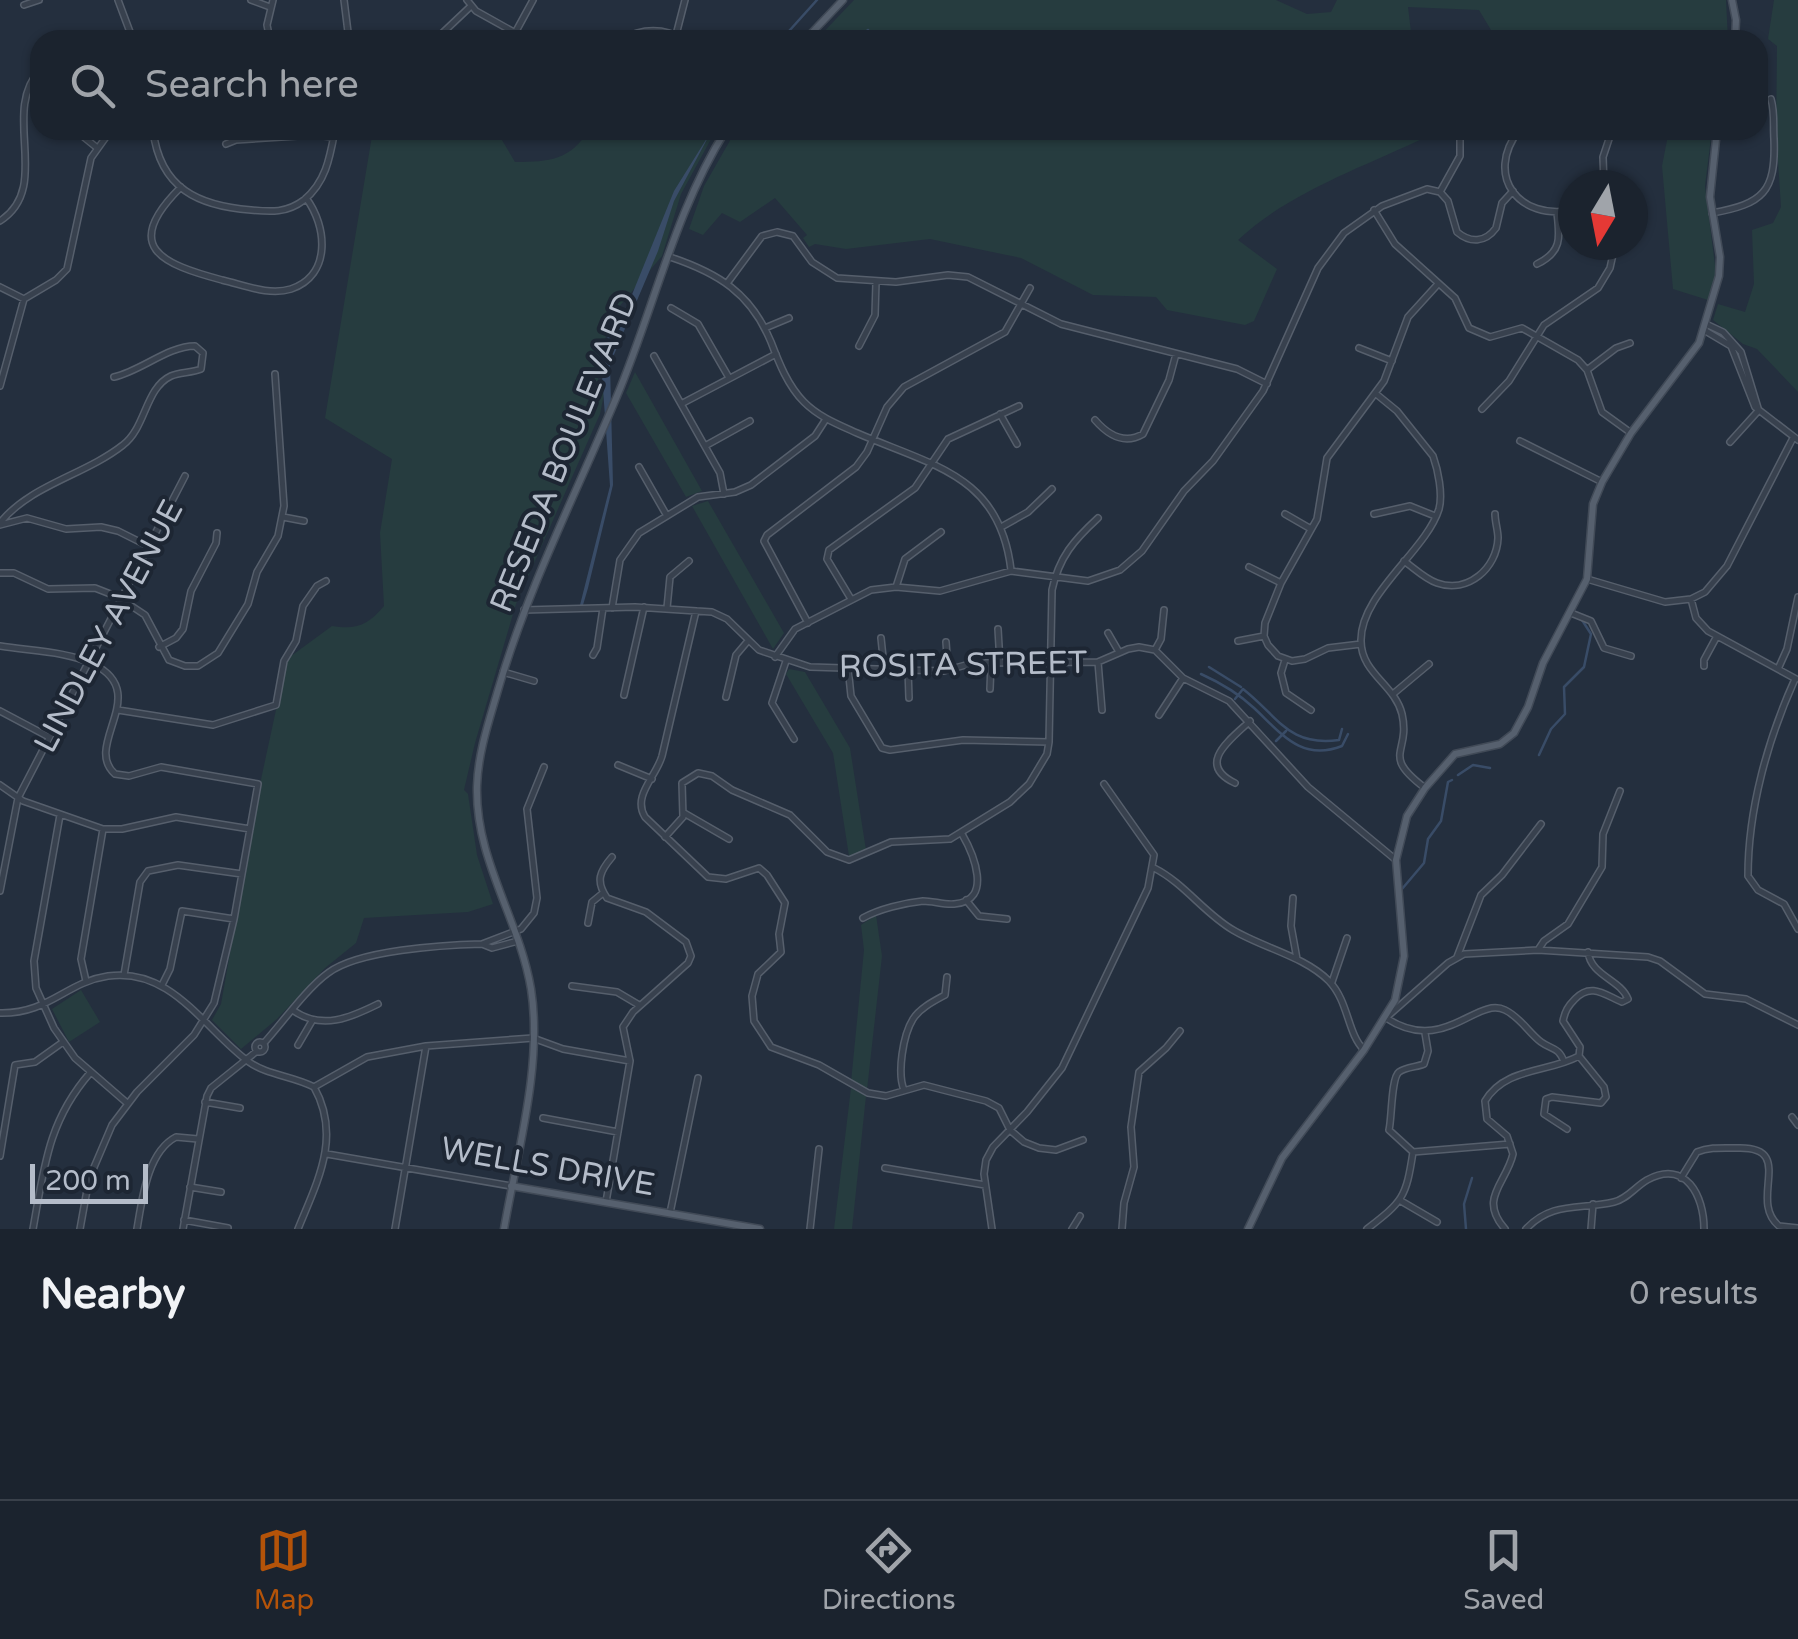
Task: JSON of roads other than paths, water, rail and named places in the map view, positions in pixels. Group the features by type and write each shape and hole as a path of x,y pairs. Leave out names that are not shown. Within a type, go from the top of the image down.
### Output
{"main road":[{"path":"814,30 842,0"},
{"path":"1732,0 1736,30"},
{"name":"RESEDA BOULEVARD","path":"504,1229 534,1038 530,989 518,941 486,858 477,804 482,746 524,610 608,416 694,189 721,140"},
{"path":"1248,1229 1282,1158 1364,1050 1400,986 1404,944 1396,860 1404,823 1426,788 1455,754 1500,744 1514,733 1543,664 1587,579 1593,504 1602,482 1631,434 1695,350 1705,327 1719,276 1720,257 1710,197 1716,140"},
{"name":"WELLS DRIVE","path":"511,1186 670,1213 721,1226 760,1229"}],"street":[{"path":"24,5 39,0"},
{"path":"118,0 129,30"},
{"path":"251,0 272,3 271,30"},
{"path":"344,0 348,30"},
{"path":"516,30 533,0"},
{"path":"677,30 685,0"},
{"path":"444,30 469,3 512,30"},
{"path":"18,90 30,79"},
{"path":"1712,213 1750,204 1772,179 1775,162 1771,99"},
{"path":"87,140 96,147"},
{"path":"0,386 24,299 67,269 91,158 102,140"},
{"path":"155,140 159,157 181,187 202,203 242,210 284,210 306,198 326,171 333,140"},
{"path":"226,144 247,140"},
{"path":"1440,192 1460,156 1460,140"},
{"path":"1515,140 1506,156 1505,171 1513,192 1524,204 1557,213 1559,245 1550,257 1536,264"},
{"path":"1603,170 1609,140"},
{"path":"0,221 12,212 19,198 16,163"},
{"path":"181,187 160,208 153,223 154,241 161,256 181,269 264,290 294,288 318,264 324,240 322,226 306,198"},
{"path":"775,657 791,632 871,590 896,587 940,591 1012,571 1096,580 1132,562 1184,491 1213,461 1267,384 1322,260 1344,233 1374,210 1419,190 1440,192 1448,201 1457,232 1474,240 1492,234 1502,203 1513,192"},
{"path":"1374,210 1395,244 1454,298 1475,332 1490,336 1522,328 1578,360 1587,370 1602,412 1631,434"},
{"path":"728,282 758,240 776,232 798,240 812,262 828,274 848,281 958,274 1061,324 1237,369 1267,384"},
{"path":"670,257 728,282 756,310 795,392 826,420 950,473 976,489 1003,526 1012,571"},
{"path":"1482,409 1503,389 1550,319 1598,288 1612,260"},
{"path":"859,346 874,315 876,282"},
{"path":"1360,644 1328,648 1299,661 1285,660 1272,651 1264,636 1265,623 1281,583 1320,511 1327,458 1375,393 1408,317 1438,284"},
{"path":"0,287 24,299"},
{"path":"808,623 764,542 767,535 856,467 887,407 904,387 999,336 1030,288"},
{"path":"671,308 698,324 728,377"},
{"path":"765,328 789,318"},
{"path":"1587,579 1654,600 1691,600 1717,581 1727,566 1796,439 1758,409 1741,352 1723,332 1705,327"},
{"path":"1587,370 1616,348 1630,343"},
{"path":"0,524 36,493 71,478 124,445 135,433 163,382 172,375 200,368 203,353 196,346 185,346 131,373 114,377"},
{"path":"1359,348 1392,361"},
{"path":"681,404 776,354"},
{"path":"1095,420 1119,438 1143,434 1169,380 1176,354"},
{"path":"654,356 720,473 724,494"},
{"path":"0,573 14,574 48,590 95,588 122,599 144,614 159,647 177,664 198,666 212,660 248,604 256,572 278,536 282,518 276,374"},
{"path":"1375,393 1397,411 1433,456 1440,500 1436,516 1368,611 1360,644 1366,663 1401,711 1398,757 1402,768 1426,788"},
{"path":"851,599 827,560 828,552 915,488 948,439 1018,406"},
{"path":"1730,442 1758,409"},
{"path":"1000,414 1017,444"},
{"path":"612,608 624,550 639,533 698,498 751,485 815,436 826,420"},
{"path":"705,446 750,421"},
{"path":"1520,441 1602,482"},
{"path":"639,467 667,516"},
{"name":"LINDLEY AVENUE","path":"0,890 18,798 185,476"},
{"path":"1003,526 1028,512 1052,489"},
{"path":"1374,514 1410,506 1436,516"},
{"path":"1286,514 1311,529"},
{"path":"1404,561 1436,583 1466,583 1486,570 1492,560 1498,540 1495,514"},
{"path":"0,524 27,518 66,529 101,527 150,547"},
{"path":"282,518 304,521"},
{"path":"665,836 684,813 682,783 698,773 712,776 790,815 827,852 840,859 858,858 891,842 940,841 962,834 1021,792 1040,766 1048,742 1054,578 1067,548 1098,518"},
{"path":"896,587 905,559 941,532"},
{"path":"159,647 183,629 191,591 216,543 217,533"},
{"path":"667,609 672,572 688,560"},
{"path":"1249,567 1281,583"},
{"path":"118,710 213,725 275,706 285,658 298,638 303,606 316,586 326,580"},
{"path":"1778,669 1787,649 1798,596"},
{"path":"1691,600 1702,626 1797,680 1772,732 1757,800 1748,876 1758,890 1784,904 1798,929"},
{"path":"624,695 644,607"},
{"name":"ROSITA STREET","path":"524,610 644,607 719,614 747,642 775,657 810,667 948,670 968,664 1098,662 1139,647 1155,650"},
{"path":"593,655 604,608"},
{"path":"1164,610 1162,639 1155,650 1183,678 1218,694 1250,721 1308,787 1396,860"},
{"path":"696,611 662,756 641,795 640,806 646,817 708,877 726,879 759,868 785,903 781,952 758,974 752,996 754,1022 771,1048 820,1065 868,1093 886,1096 924,1085 986,1101 999,1108 1010,1130 1031,1146 1047,1150 1082,1140"},
{"path":"1571,613 1591,621 1604,648 1631,656"},
{"path":"998,629 1000,663"},
{"path":"1108,633 1119,652"},
{"path":"1238,641 1264,636"},
{"path":"1704,666 1717,636"},
{"path":"881,638 884,667"},
{"path":"726,697 736,656 747,642"},
{"path":"946,642 948,670"},
{"path":"0,646 88,662 106,672 114,682 118,710 104,751 115,774 129,776 161,767 258,784 220,986 205,1022 127,1103 112,1125 94,1161 80,1229"},
{"path":"1285,660 1281,673 1286,693 1312,710"},
{"path":"786,661 772,704 794,739"},
{"path":"1098,662 1102,710"},
{"path":"990,690 991,663"},
{"path":"1392,694 1429,664"},
{"path":"848,667 851,696 882,748 963,740 1048,742"},
{"path":"908,668 908,698"},
{"path":"504,672 534,682"},
{"path":"1159,715 1183,678"},
{"path":"0,710 49,737"},
{"path":"1235,784 1221,774 1217,759 1220,750 1250,721"},
{"path":"618,765 652,779"},
{"path":"183,1229 205,1102 212,1088 257,1051 256,1043 264,1043 322,977 338,966 406,949 482,944 515,932 530,920 536,906 527,810 544,767"},
{"path":"992,1229 985,1185 986,1160 992,1147 1062,1068 1154,868 1154,855 1104,784"},
{"path":"0,785 18,798 103,828 122,830 176,817 250,829"},
{"path":"1538,950 1568,924 1602,867 1603,834 1620,791"},
{"path":"684,813 729,839"},
{"path":"60,814 34,960 36,988 63,1042 90,1073 127,1103"},
{"path":"1386,1017 1458,957 1482,894 1502,875 1540,824"},
{"path":"86,981 80,958 103,828"},
{"path":"863,918 921,902 955,904 966,900 976,888 978,875 962,834"},
{"path":"606,1202 630,1061 623,1027 688,962 689,946 646,912 612,902 603,892 600,873 612,856"},
{"path":"124,974 140,882 151,868 193,866 242,874"},
{"path":"1154,868 1235,931 1297,961 1331,983 1346,1006 1356,1041 1364,1050"},
{"path":"588,923 592,902 603,892"},
{"path":"1294,898 1291,926 1297,961"},
{"path":"966,900 979,916 1007,919"},
{"path":"162,985 170,969 182,911 234,919"},
{"path":"1331,983 1347,938"},
{"path":"482,944 492,948 518,941"},
{"path":"1458,957 1538,950 1654,958 1705,994 1746,999 1798,1025"},
{"path":"1568,1129 1544,1114 1546,1099 1600,1103 1606,1097 1604,1087 1579,1056 1578,1042 1564,1026 1566,1010 1588,989 1622,1002 1628,998 1626,992 1596,969 1588,952"},
{"path":"0,1013 44,1006 86,981 124,974 162,985 259,1068 314,1087 367,1057 426,1046 534,1038 563,1049 630,1061"},
{"path":"904,1090 900,1078 910,1026 921,1010 946,995 947,977"},
{"path":"572,986 617,992 640,1006"},
{"path":"1400,986 1416,990"},
{"path":"294,1011 312,1021 330,1022 378,1004"},
{"path":"1386,1017 1400,1026 1425,1033 1499,1008 1512,1014 1542,1043 1555,1048 1564,1062"},
{"path":"298,1045 312,1021"},
{"path":"1122,1229 1134,1167 1132,1118 1140,1072 1180,1031"},
{"path":"1425,1033 1428,1052 1424,1064 1400,1072 1392,1083 1389,1130 1413,1152 1511,1144"},
{"path":"0,1156 15,1065 35,1062 63,1042"},
{"path":"395,1229 426,1046"},
{"path":"1505,1229 1493,1204 1495,1191 1512,1160 1511,1144 1487,1120 1487,1096 1511,1076 1579,1056"},
{"path":"33,1229 52,1133 66,1103 90,1073"},
{"path":"670,1213 698,1078"},
{"path":"298,1229 321,1178 327,1154 324,1118 314,1087"},
{"path":"205,1102 240,1108"},
{"path":"1792,1117 1798,1125"},
{"path":"542,1118 618,1132"},
{"path":"136,1229 146,1183 164,1146 176,1137 198,1139"},
{"path":"1681,1178 1691,1158 1704,1149 1758,1148 1768,1155 1773,1166 1767,1205 1770,1217 1778,1226 1798,1228"},
{"path":"810,1229 818,1149"},
{"path":"1367,1229 1400,1202 1413,1152"},
{"name":"WELLS DRIVE","path":"327,1154 511,1186"},
{"path":"885,1168 985,1185"},
{"path":"1526,1229 1554,1209 1618,1201 1650,1178 1660,1176 1681,1178 1701,1198 1704,1229"},
{"path":"190,1186 220,1192"},
{"path":"1400,1202 1437,1222"},
{"path":"1591,1229 1593,1204"},
{"path":"1072,1229 1080,1216"},
{"path":"184,1220 228,1228"}],"water":[{"path":"707,140 674,201 658,251 610,364 613,485 588,588 580,605 610,486 602,375 610,346 605,328 606,325 614,339 674,191"}],"waterway":[{"path":"790,30 817,0"},
{"path":"1539,755 1551,729 1565,714 1564,687 1584,667 1591,634 1582,620"},
{"path":"1209,667 1241,687"},
{"path":"1201,674 1235,693 1303,748 1328,750 1342,746 1348,734"},
{"path":"1235,699 1243,689 1285,728 1308,739 1339,740 1342,729"},
{"path":"1276,741 1286,731"},
{"path":"1458,775 1473,765 1490,768"},
{"path":"1402,889 1424,863 1428,839 1441,821 1448,782 1452,780"},
{"path":"1466,1229 1464,1204 1472,1178"}]}
